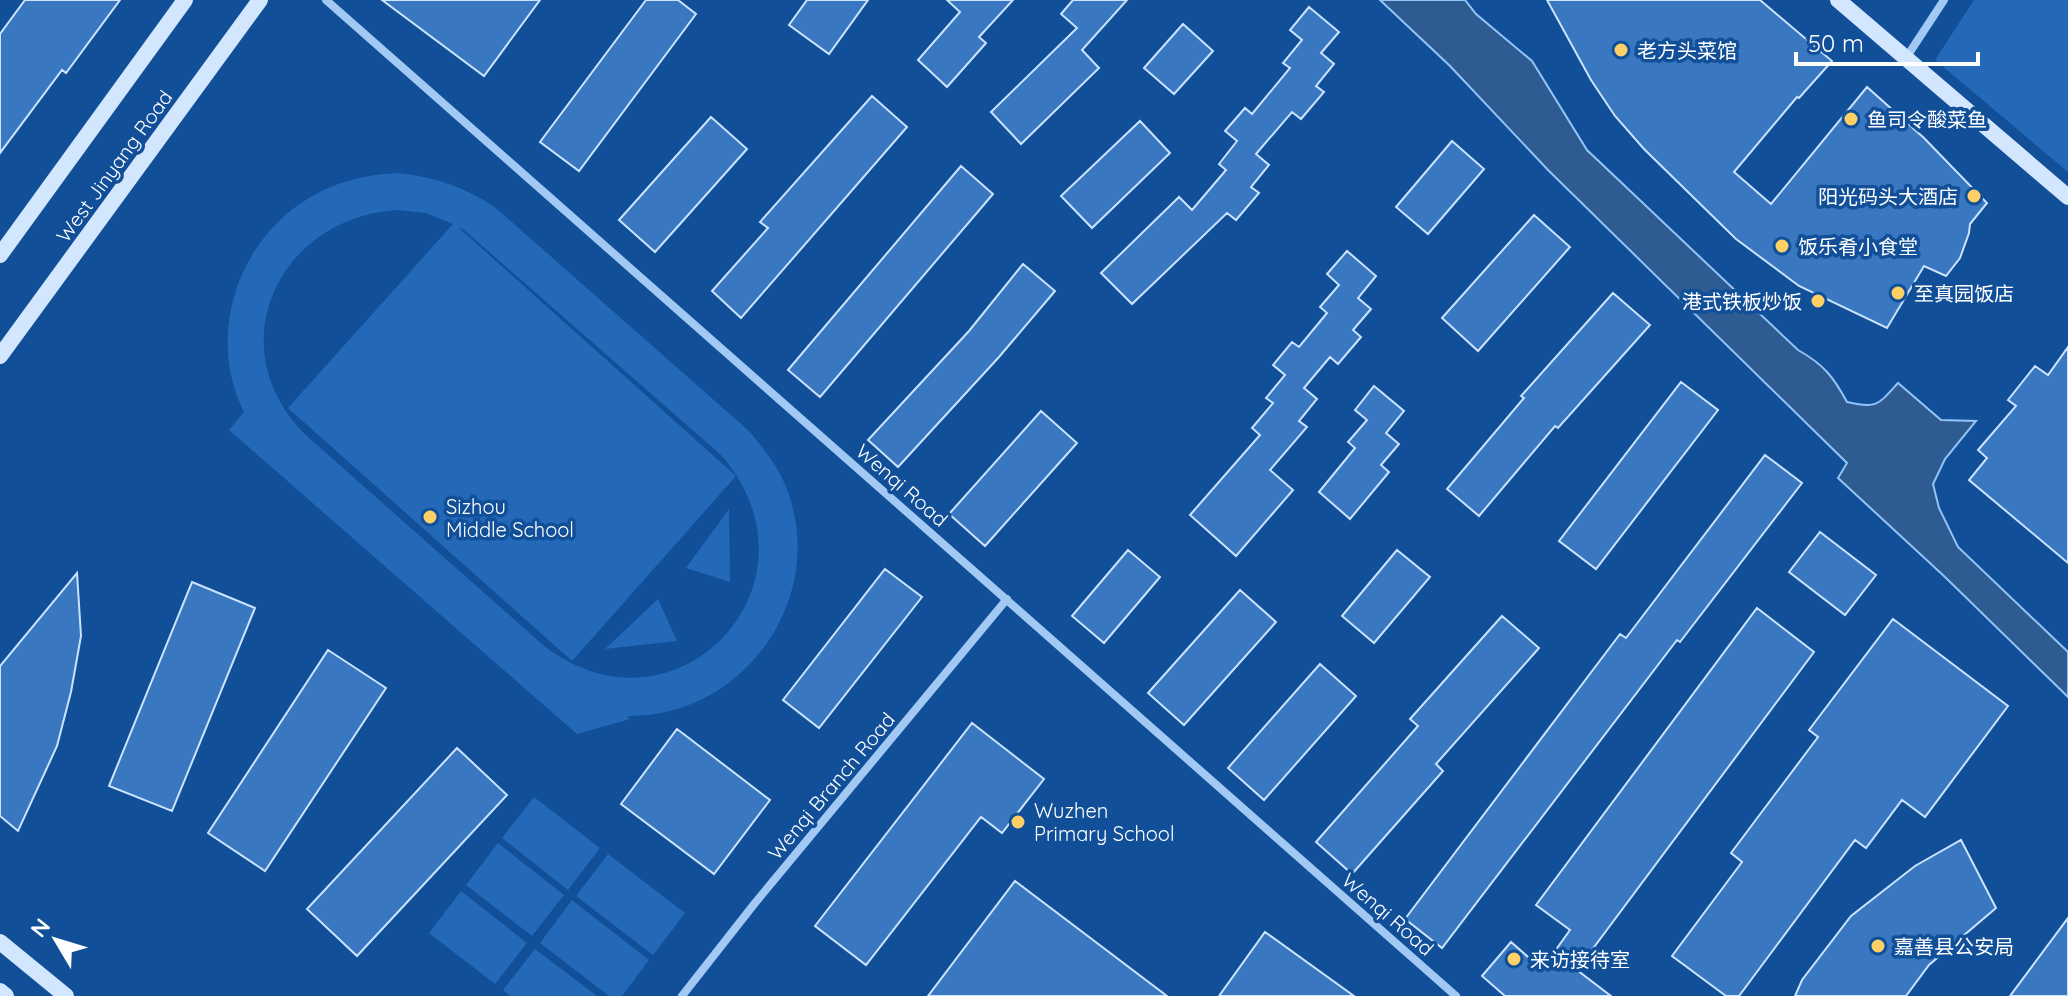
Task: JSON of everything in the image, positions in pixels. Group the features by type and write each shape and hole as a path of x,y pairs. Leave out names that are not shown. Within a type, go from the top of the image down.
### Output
{"main road":[{"name":"West Jinyang Road","path":"0,255 185,0"},
{"name":"West Jinyang Road","path":"0,356 260,0"},
{"path":"1838,0 2068,197"},
{"path":"0,942 66,996"},
{"path":"0,991 6,996"}],"street":[{"name":"Wenqi Road","path":"326,0 1456,996"},
{"path":"1906,59 1944,0"},
{"name":"Wenqi Branch Road","path":"682,996 755,903 1007,599"}],"shaded area":[{"path":"1380,0 1465,0 1476,14 1532,61 1587,150 1798,350 1821,366 1847,402 1871,405 1886,396 1898,383 1941,420 1976,421 1945,459 1933,484 1939,508 1958,547 2068,652 2068,697 1838,478 1847,463 1548,170 1450,66"},
{"path":"1974,0 2068,0 2068,172 1935,60"},
{"path":"397,173 450,184 497,209 749,431 776,468 788,492 797,533 795,573 785,611 765,646 739,675 706,697 669,711 627,716 630,719 577,734 229,430 244,412 233,383 228,353 229,322 235,293 263,239 284,216 319,192 363,177","holes":["397,210 426,213 453,224 288,408 571,660 543,645 308,437 281,403 266,366 264,329 273,294 292,263 319,237 355,219","458,227 721,455 731,471","735,478 751,504 759,553 749,599 724,637 687,664 643,677 593,672 572,661"]},
{"path":"729,509 730,582 686,568"},
{"path":"658,599 677,641 605,649"},
{"path":"534,797 600,848 568,890 502,838"},
{"path":"498,843 564,895 532,936 466,885"},
{"path":"608,854 685,913 653,955 576,896"},
{"path":"461,891 527,943 495,984 429,933"},
{"path":"572,900 649,960 622,996 609,996 540,943"},
{"path":"535,949 597,996 510,996 503,990"}],"building":[{"path":"25,0 120,0 66,73 62,70 0,153 0,34"},
{"path":"382,0 540,0 484,76"},
{"path":"646,0 678,0 696,14 579,171 540,142"},
{"path":"807,0 868,0 829,54 789,25"},
{"path":"947,0 1013,0 979,37 986,43 947,87 918,60 960,12"},
{"path":"1073,0 1127,0 1082,50 1099,68 1021,144 991,112 1077,28 1061,14"},
{"path":"1547,0 1760,0 1832,61 1797,97 1734,172 1771,204 1867,87 1924,138 1987,203 1970,224 1960,258 1946,276 1924,266 1887,328 1799,286 1736,239 1644,149 1615,116 1591,80"},
{"path":"1309,7 1339,32 1321,53 1334,64 1316,86 1324,92 1301,119 1292,112 1256,154 1269,165 1251,187 1259,193 1236,220 1227,213 1132,304 1101,273 1179,197 1192,210 1226,170 1219,164 1237,141 1225,131 1245,108 1252,114 1290,68 1283,63 1302,40 1290,30"},
{"path":"1183,24 1213,51 1174,94 1144,68"},
{"path":"872,96 907,127 741,318 712,291 768,228 760,222"},
{"path":"711,117 747,149 655,252 619,220"},
{"path":"1140,121 1170,153 1092,228 1061,196"},
{"path":"1452,141 1484,169 1428,234 1396,207"},
{"path":"961,166 993,194 820,397 788,370"},
{"path":"1534,215 1570,247 1478,351 1442,318"},
{"path":"1347,251 1376,276 1358,298 1371,309 1353,330 1361,337 1338,364 1330,357 1304,388 1317,399 1299,421 1307,427 1270,470 1293,490 1236,556 1190,515 1260,435 1252,428 1273,403 1266,398 1285,375 1273,365 1292,342 1299,347 1327,313 1320,307 1339,285 1327,274"},
{"path":"1023,264 1055,291 898,467 868,440 969,331"},
{"path":"1613,293 1650,325 1558,428 1555,426 1479,516 1447,489 1524,398 1521,396"},
{"path":"2068,347 2068,563 1969,480 1987,458 1978,450 2016,406 2008,400 2035,366 2048,375"},
{"path":"1681,382 1718,410 1596,569 1559,541"},
{"path":"1374,386 1404,411 1386,433 1399,444 1381,465 1389,472 1350,519 1319,492 1355,448 1348,442 1367,420 1355,410"},
{"path":"1041,411 1077,443 985,546 949,514"},
{"path":"1765,455 1802,483 1680,642 1677,640 1442,948 1405,919 1620,634 1626,638"},
{"path":"1820,532 1876,575 1845,615 1789,572"},
{"path":"1128,550 1160,577 1104,643 1072,616"},
{"path":"1397,550 1430,577 1374,643 1342,616"},
{"path":"885,569 922,597 819,728 783,700"},
{"path":"77,573 81,636 71,692 57,746 18,831 0,816 0,666"},
{"path":"192,582 255,608 172,811 109,786"},
{"path":"1240,590 1276,622 1184,725 1148,693"},
{"path":"1757,608 1814,652 1577,970 1611,996 1505,996 1482,976 1511,942 1542,969 1570,930 1536,905"},
{"path":"1502,616 1539,648 1436,764 1443,771 1352,874 1316,842 1418,726 1410,719"},
{"path":"1893,619 2008,706 1925,817 1902,800 1866,848 1855,840 1739,996 1726,996 1672,956 1742,862 1731,853 1818,737 1809,730"},
{"path":"328,650 386,688 265,871 208,833"},
{"path":"1320,664 1356,696 1264,800 1228,768"},
{"path":"972,723 1044,779 1002,833 981,817 866,965 815,926"},
{"path":"677,729 770,800 714,874 621,804"},
{"path":"457,748 507,795 357,956 307,909"},
{"path":"1961,840 1996,908 1929,965 1906,996 1795,996 1802,980 1851,916 1915,866"},
{"path":"1015,881 1167,996 928,996"},
{"path":"2068,918 2068,996 2010,996"},
{"path":"1265,932 1354,996 1219,996"}],"place":[{"name":"老方头菜馆","path":"1621,50"},
{"name":"鱼司令酸菜鱼","path":"1851,119"},
{"name":"阳光码头大酒店","path":"1974,196"},
{"name":"饭乐肴小食堂","path":"1782,246"},
{"name":"至真园饭店","path":"1898,293"},
{"name":"港式铁板炒饭","path":"1818,301"},
{"name":"Sizhou Middle School","path":"430,517"},
{"name":"Wuzhen Primary School","path":"1018,822"},
{"name":"嘉善县公安局","path":"1878,946"},
{"name":"来访接待室","path":"1514,959"}]}
